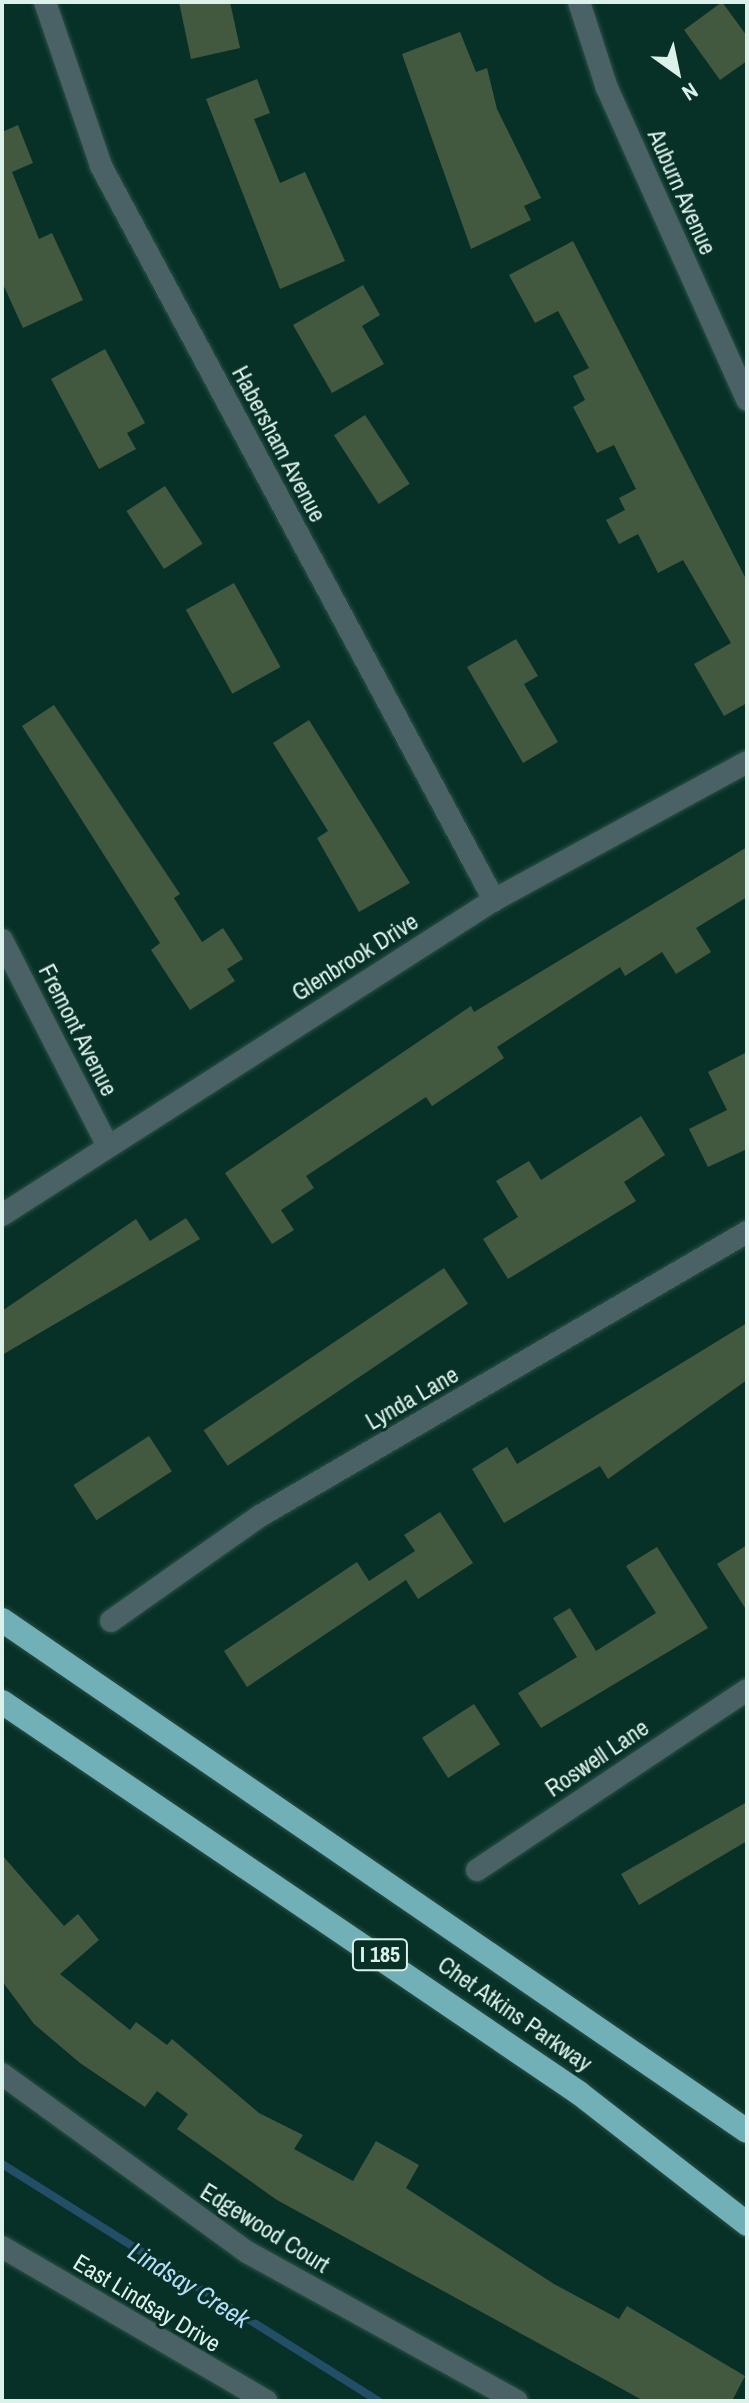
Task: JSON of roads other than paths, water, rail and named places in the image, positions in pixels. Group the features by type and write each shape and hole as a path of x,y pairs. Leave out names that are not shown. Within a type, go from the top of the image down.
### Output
{"highway":[{"name":"Chet Atkins Parkway","path":"2,1620 747,2131"},
{"name":"Chet Atkins Parkway","path":"2,1702 579,2093 747,2224"}],"street":[{"name":"Habersham Avenue","path":"45,2 101,166 494,900"},
{"name":"Auburn Avenue","path":"579,2 607,88 747,400"},
{"name":"Glenbrook Drive","path":"2,1215 107,1144 494,900 747,762"},
{"name":"Fremont Avenue","path":"2,940 107,1144"},
{"name":"Lynda Lane","path":"111,1621 260,1516 747,1232"},
{"name":"Roswell Lane","path":"477,1870 747,1690"},
{"name":"Edgewood Court","path":"2,2074 247,2252 517,2401"},
{"name":"East Lindsay Drive","path":"2,2247 267,2401"}],"waterway":[{"name":"Lindsay Creek","path":"2,2164 379,2401"}]}
